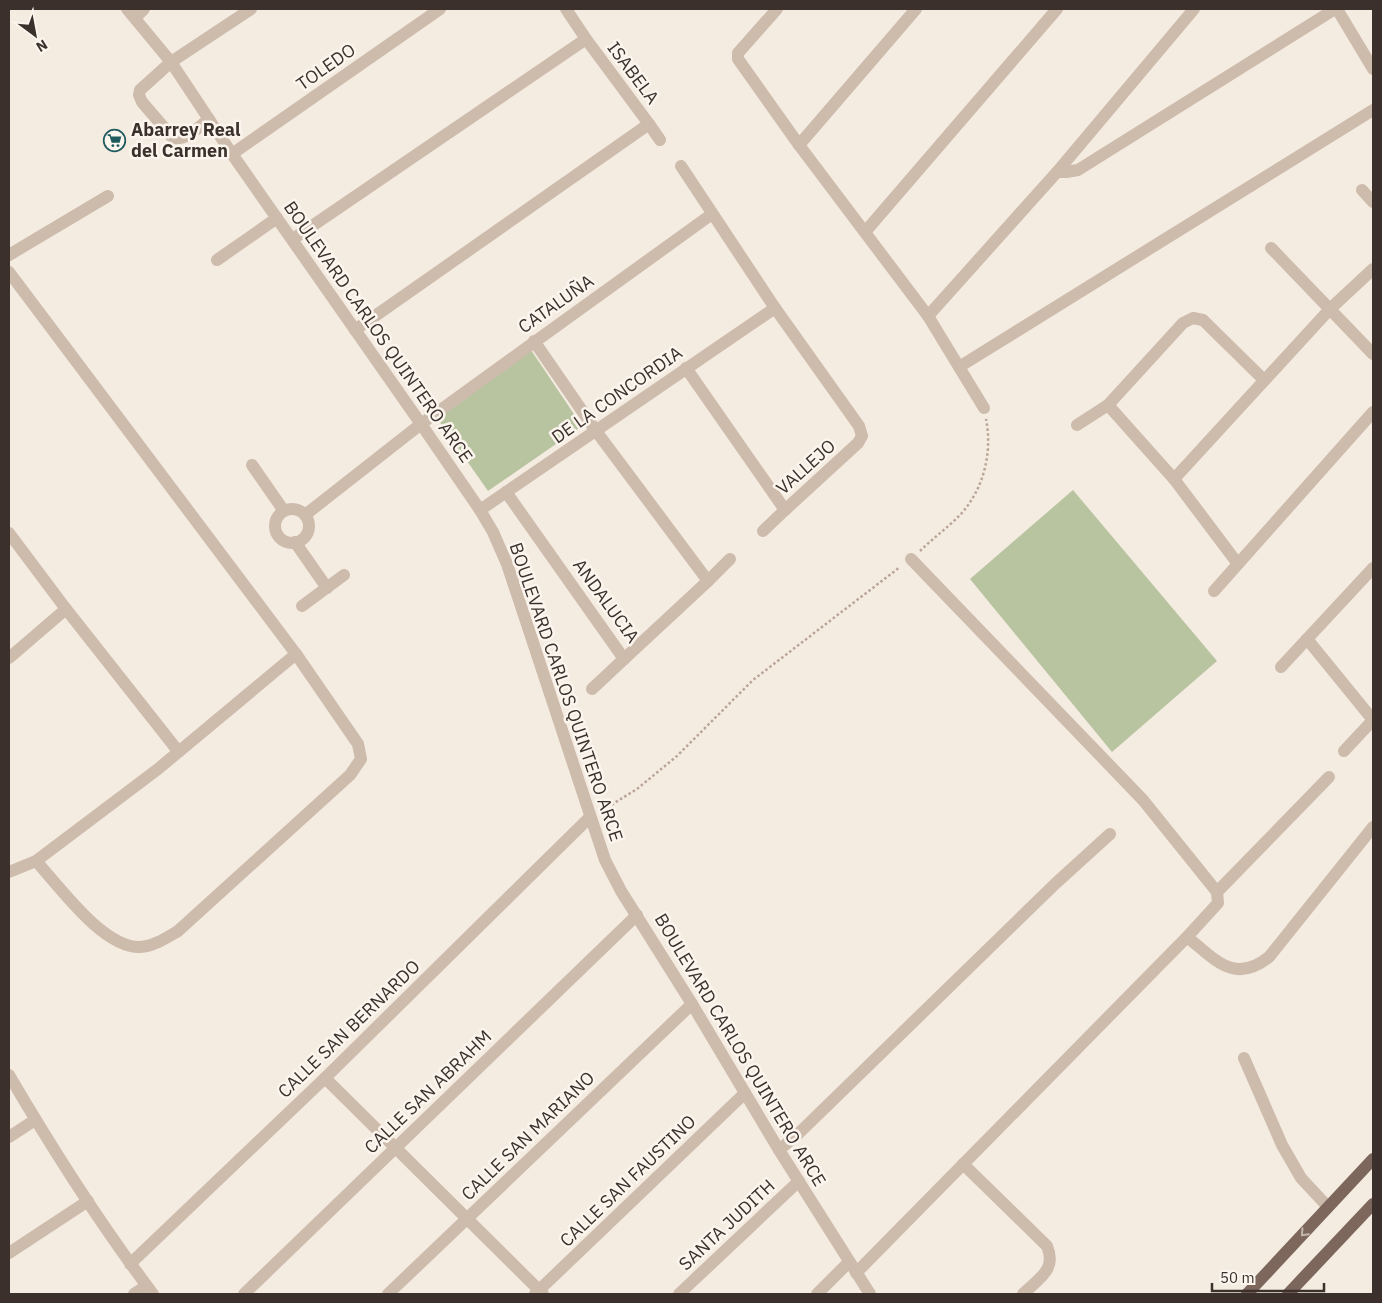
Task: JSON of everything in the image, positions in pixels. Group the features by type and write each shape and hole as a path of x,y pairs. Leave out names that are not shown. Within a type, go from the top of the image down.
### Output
{"main road":[{"path":"1247,1294 1373,1159"},
{"path":"1288,1294 1373,1204"}],"street":[{"path":"209,119 188,135 179,139 173,138 142,102 139,95 140,90 171,62 251,9"},
{"name":"TOLEDO","path":"232,154 440,9"},
{"path":"566,9 586,39"},
{"path":"777,9 738,53 737,57 799,144 928,316 984,408"},
{"path":"799,144 916,9"},
{"path":"865,232 1057,9"},
{"path":"928,316 1057,172 1194,9"},
{"path":"1057,172 1078,170 1336,9 1373,69"},
{"name":"BOULEVARD CARLOS QUINTERO ARCE","path":"136,12 232,154 421,424 493,532 507,564 605,860 621,891 692,1004 778,1150 870,1294"},
{"name":"ISABELA","path":"293,239 586,39 649,124 354,330"},
{"path":"959,367 1373,110"},
{"path":"649,124 660,140"},
{"path":"681,166 776,308"},
{"path":"1362,190 1373,202"},
{"path":"9,255 108,196"},
{"name":"CATALUÑA","path":"305,515 421,424 712,214"},
{"path":"217,260 277,218"},
{"path":"1272,248 1373,354"},
{"path":"1174,479 1330,309 1373,269"},
{"path":"9,272 296,654 358,744 361,759 350,775 178,931 160,942 139,947 119,942 95,927 36,861"},
{"name":"DE LA CONCORDIA","path":"480,510 776,308"},
{"name":"VALLEJO","path":"686,368 785,510 858,443 862,436 859,426 776,308"},
{"path":"1077,425 1108,404 1182,323 1193,318 1203,320 1264,380"},
{"path":"534,341 596,431 708,581"},
{"path":"1108,404 1174,479 1238,564"},
{"path":"1214,592 1373,412"},
{"path":"252,465 284,511"},
{"name":"ANDALUCIA","path":"506,492 624,659 730,560"},
{"path":"295,509 305,515 308,520 307,531 304,536 294,542 283,540 276,531 276,520 284,511 295,509"},
{"path":"762,531 785,510"},
{"path":"9,533 178,752"},
{"path":"294,542 326,588"},
{"path":"817,1294 852,1267 963,1164 1187,937 1218,903 1217,892 1143,800 911,559"},
{"path":"1281,667 1373,568"},
{"path":"302,606 344,575"},
{"path":"9,658 66,609"},
{"path":"1308,639 1373,720 1344,751"},
{"path":"9,872 36,861 178,752 296,654"},
{"path":"592,689 624,659"},
{"path":"1217,892 1329,777"},
{"name":"CALLE SAN BERNARDO","path":"130,1264 325,1078 590,817"},
{"path":"1187,937 1225,967 1237,970 1259,965 1269,957 1373,827"},
{"path":"778,1150 797,1135 1055,884 1110,834"},
{"name":"CALLE SAN ABRAHM","path":"244,1294 637,915"},
{"name":"CALLE SAN MARIANO","path":"388,1294 692,1004"},
{"path":"1244,1058 1282,1145 1302,1178 1328,1207"},
{"path":"9,1074 35,1120 149,1290 134,1294"},
{"path":"325,1078 467,1218 539,1293"},
{"name":"CALLE SAN FAUSTINO","path":"539,1293 744,1093"},
{"path":"9,1136 35,1120"},
{"path":"963,1164 1047,1246 1051,1256 1050,1266 1023,1294"},
{"name":"SANTA JUDITH","path":"679,1294 799,1181"},
{"path":"9,1253 88,1201"}],"path":[{"path":"590,817 637,789 677,756 753,680 911,559 959,517 974,497 988,457 989,432 984,408"}],"green space":[{"path":"531,350 582,426 488,491 437,418"},
{"path":"1073,490 1217,661 1112,752 970,579"}],"place":[{"name":"Abarrey Real del Carmen","path":"115,140"}]}
